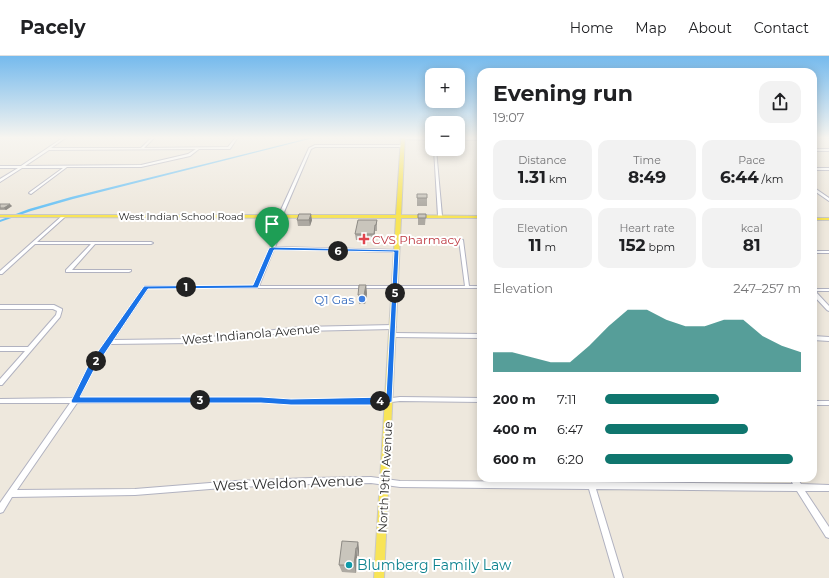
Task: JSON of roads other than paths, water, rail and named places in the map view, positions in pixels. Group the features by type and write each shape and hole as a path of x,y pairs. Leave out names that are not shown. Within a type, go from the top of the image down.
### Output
{"main road":[{"name":"North 19th Avenue","path":"379,578 402,161"},
{"name":"West Indian School Road","path":"0,216 477,217"},
{"path":"817,218 829,219"}],"street":[{"path":"0,181 30,161"},
{"path":"0,167 141,166 161,161"},
{"path":"256,287 284,220 282,211 304,161"},
{"path":"436,161 440,216"},
{"path":"31,193 66,167"},
{"path":"817,169 829,169"},
{"path":"817,192 829,200"},
{"path":"0,273 64,216"},
{"path":"461,240 467,287"},
{"path":"34,243 151,243"},
{"path":"94,243 68,271 129,271"},
{"path":"272,248 397,251"},
{"path":"817,252 829,252"},
{"path":"0,509 75,401 92,366 146,287 477,287"},
{"path":"817,291 829,290"},
{"path":"817,296 829,309"},
{"path":"0,307 54,307 60,310 58,316 0,383"},
{"name":"West Indianola Avenue","path":"109,342 192,341 301,329 393,331 477,336"},
{"path":"817,338 829,339"},
{"path":"0,349 29,349"},
{"path":"0,401 261,400 307,402 477,400"},
{"path":"817,403 829,403"},
{"name":"West Weldon Avenue","path":"11,494 135,492 276,482 371,480 400,484 829,488"},
{"path":"590,482 620,578"},
{"path":"795,482 829,534"}],"waterway":[{"path":"0,221 30,210 72,198 219,161"}],"place":[{"name":"CVS Pharmacy","path":"364,239"},
{"name":"Q1 Gas","path":"362,299"},
{"name":"Blumberg Family Law","path":"349,565"}]}
